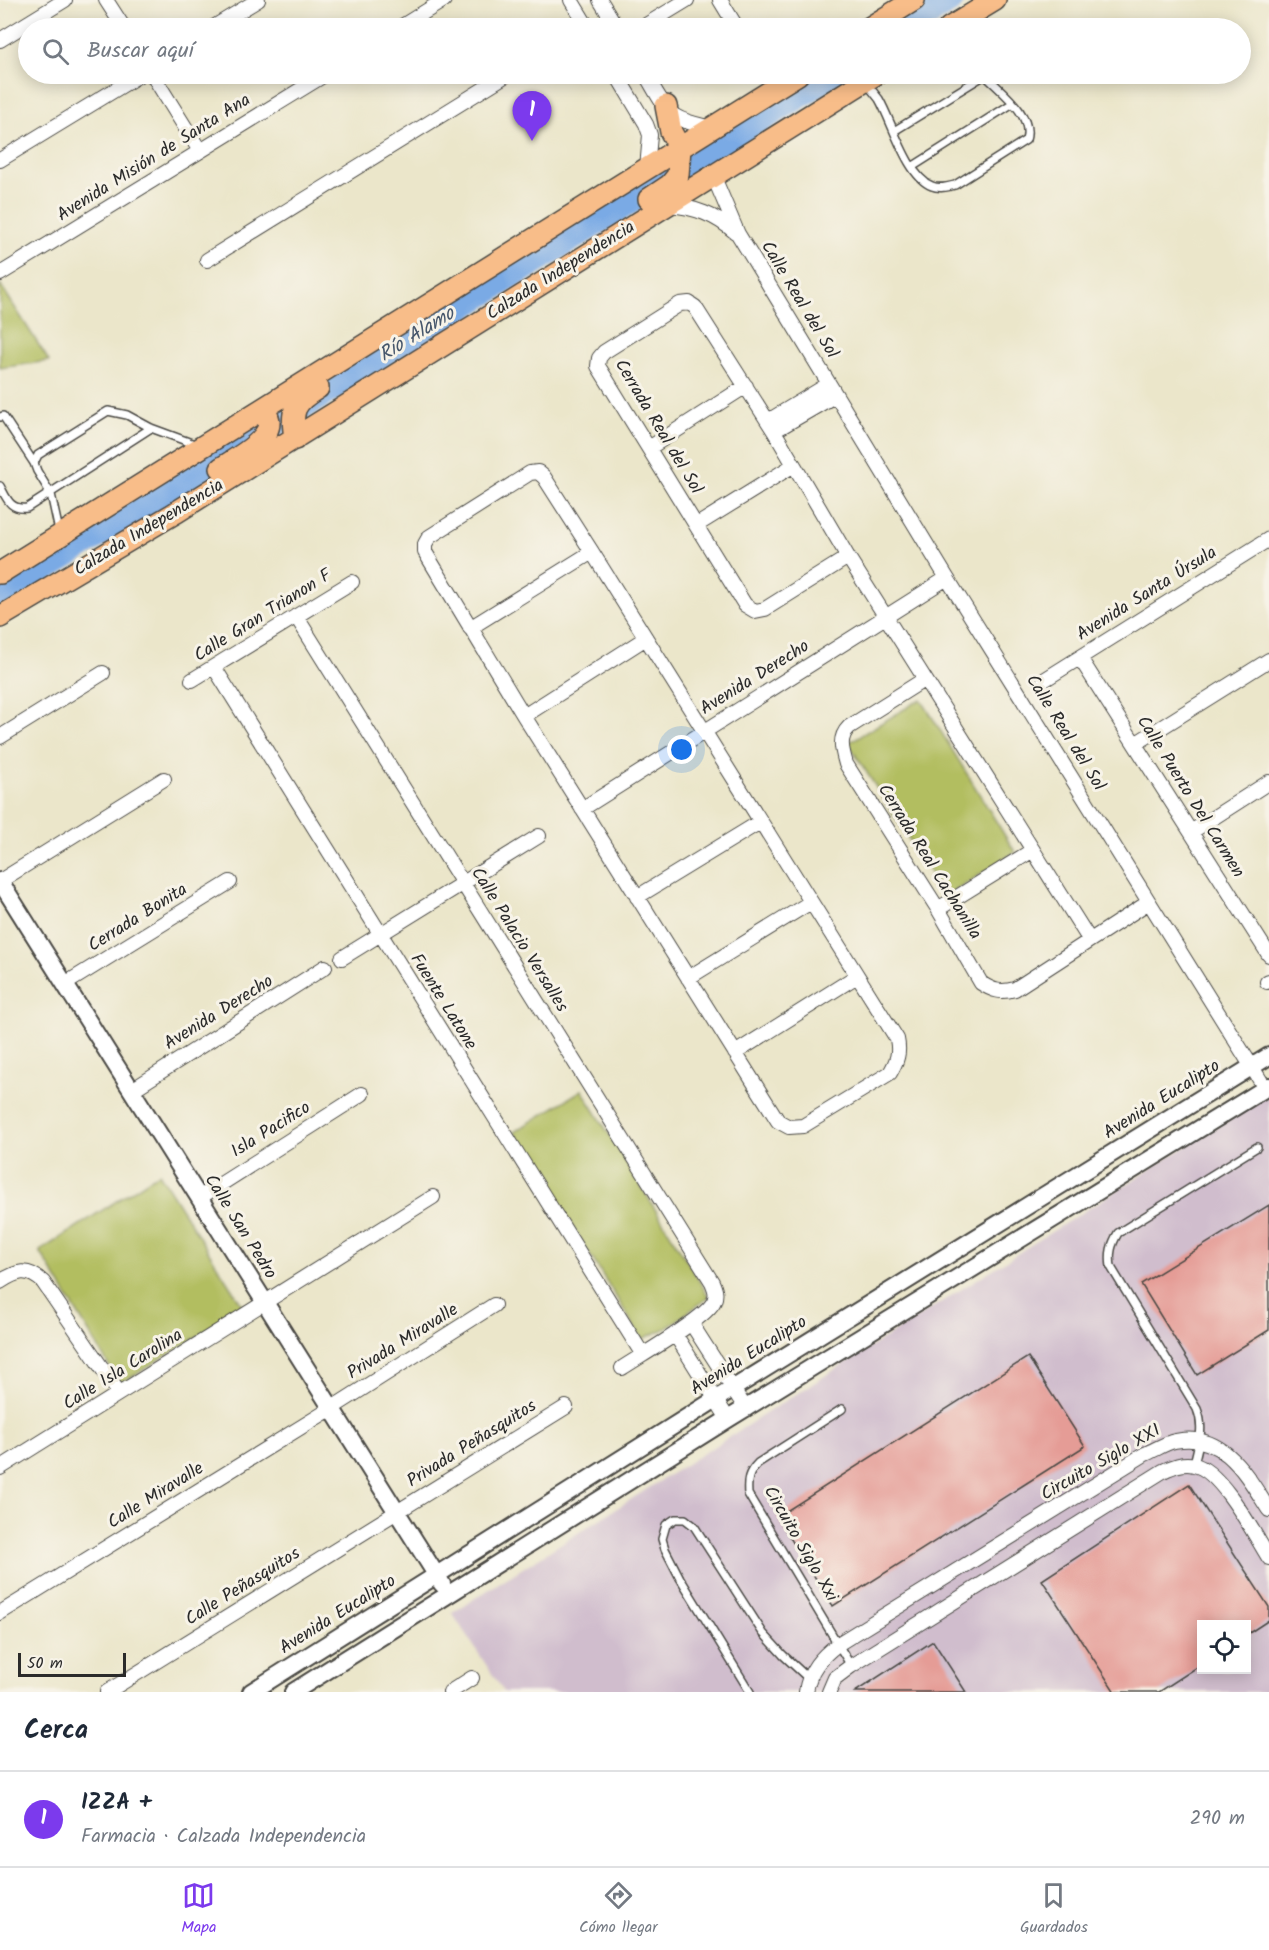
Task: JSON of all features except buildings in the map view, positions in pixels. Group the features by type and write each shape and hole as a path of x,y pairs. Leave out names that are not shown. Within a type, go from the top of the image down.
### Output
{"main road":[{"path":"885,18 914,0"},
{"path":"965,18 995,0"},
{"path":"0,573 782,84"},
{"name":"Calzada Independencia","path":"0,617 295,439 859,84"},
{"path":"525,293 533,280 545,268 670,185 678,175 680,148 671,132 666,106"},
{"path":"295,439 292,420 299,400 374,351 381,343 383,334"},
{"path":"175,513 189,489 255,445 266,434 269,423 264,408"}],"street":[{"path":"36,18 65,0"},
{"path":"106,0 118,18"},
{"path":"229,18 258,0"},
{"path":"415,18 444,0"},
{"path":"571,0 582,18"},
{"path":"600,0 611,18"},
{"path":"657,18 687,0"},
{"path":"720,0 731,18"},
{"path":"0,40 18,29"},
{"path":"0,160 125,84"},
{"path":"158,84 200,151"},
{"name":"Avenida Misión de Santa Ana","path":"0,274 310,84"},
{"path":"207,260 492,84"},
{"path":"622,84 650,135 646,168"},
{"path":"652,84 674,116 712,128"},
{"name":"Calle Real del Sol","path":"713,175 738,234 832,390 1149,902 1252,1067 1267,1087"},
{"name":"Calle Real del Sol","path":"666,204 686,206 705,212 738,234"},
{"name":"Cerrada Real del Sol","path":"848,557 765,609 755,611 745,605 598,366 599,358 604,352 680,304 689,303 695,306 771,426 886,617"},
{"path":"649,448 746,386"},
{"name":"Calle Real del Sol","path":"771,426 832,390"},
{"path":"697,525 794,465"},
{"path":"538,472 544,477 592,552 897,1039 898,1060 890,1073 803,1126 789,1127 778,1121 470,628 425,552 425,544 429,537 530,473 538,472"},
{"name":"Avenida Santa Úrsula","path":"1044,680 1269,539"},
{"path":"470,628 592,552"},
{"name":"Avenida Derecho","path":"582,808 947,578"},
{"name":"Calle Gran Trianon F","path":"192,680 352,582"},
{"name":"Calle Palacio Versalles","path":"296,616 712,1282 715,1290 713,1303 691,1323"},
{"path":"886,617 1089,939"},
{"path":"524,716 646,638"},
{"name":"Calle Puerto Del Carmen","path":"1080,658 1269,956"},
{"path":"1135,744 1269,660"},
{"name":"Fuente Latone","path":"214,667 643,1355"},
{"path":"0,736 103,673"},
{"name":"Cerrada Real Cachanilla","path":"925,679 849,727 842,739 846,764 938,909 981,983 993,991 1005,992 1015,988 1149,902"},
{"path":"0,881 164,779"},
{"path":"1191,832 1269,783"},
{"path":"637,897 760,822"},
{"path":"342,958 539,836"},
{"path":"938,909 1033,850"},
{"name":"Calle San Pedro","path":"0,881 447,1593"},
{"name":"Cerrada Bonita","path":"65,984 230,882"},
{"path":"688,978 811,902"},
{"name":"Avenida Derecho","path":"132,1090 325,967"},
{"path":"735,1053 857,976"},
{"name":"Avenida Eucalipto","path":"251,1692 716,1399 1269,1056"},
{"path":"293,1692 447,1593 1267,1087"},
{"name":"Isla Pacifico","path":"199,1198 362,1094"},
{"name":"Calle Isla Carolina","path":"0,1468 433,1197"},
{"path":"0,1282 12,1274 25,1272 35,1274 43,1282 119,1393"},
{"name":"Privada Miravalle","path":"332,1408 494,1305"},
{"path":"622,1368 691,1323 746,1409"},
{"path":"675,1334 728,1419"},
{"name":"Privada Peñasquitos","path":"397,1512 567,1407"},
{"name":"Calle Miravalle","path":"0,1613 332,1408"},
{"path":"1199,1440 1214,1445 1230,1455 1243,1470 1269,1510"},
{"name":"Circuito Siglo XXI","path":"808,1686 820,1657 838,1644 1146,1454 1175,1441 1199,1440"},
{"path":"1194,1464 1209,1471 1226,1489 1269,1558"},
{"name":"Circuito Siglo XXI","path":"829,1692 836,1678 851,1666 1163,1471 1179,1465 1194,1464"},
{"name":"Calle Peñasquitos","path":"107,1692 397,1512"},
{"path":"999,1544 1012,1566"},
{"path":"450,1692 472,1678"}],"lane":[{"path":"873,84 912,167 921,179 932,186 945,188 955,185 1026,140 1028,132 1025,120 995,84"},
{"path":"894,131 969,84"},
{"path":"912,167 1013,103"},
{"path":"34,463 38,455 108,411 127,415 151,428 202,447"},
{"path":"0,417 3,416 7,422 51,494 60,536"},
{"path":"0,486 11,506 18,509 27,508 151,428"},
{"path":"1194,1464 1202,1428 1197,1409 1111,1268 1109,1254 1118,1233 1257,1147"},
{"name":"Circuito Siglo Xxi","path":"842,1409 758,1463 751,1470 747,1479 748,1494 851,1666"},
{"path":"750,1692 680,1578 665,1549 662,1539 666,1525 675,1519 685,1519 694,1526 763,1633 808,1686"}],"shaded area":[{"path":"1267,1095 1269,1097 1269,1692 504,1692 452,1613"}],"green space":[{"path":"0,284 49,361 0,368"},
{"path":"921,699 1015,852 946,897 848,743"},
{"path":"582,1090 709,1297 665,1329 642,1339 514,1132"},
{"path":"159,1173 244,1308 120,1384 40,1251"}],"waterway":[{"name":"Río Alamo","path":"922,18 951,0"},
{"name":"Río Alamo","path":"0,597 818,84"}],"place":[{"name":"IZZA +","path":"532,141"}]}
